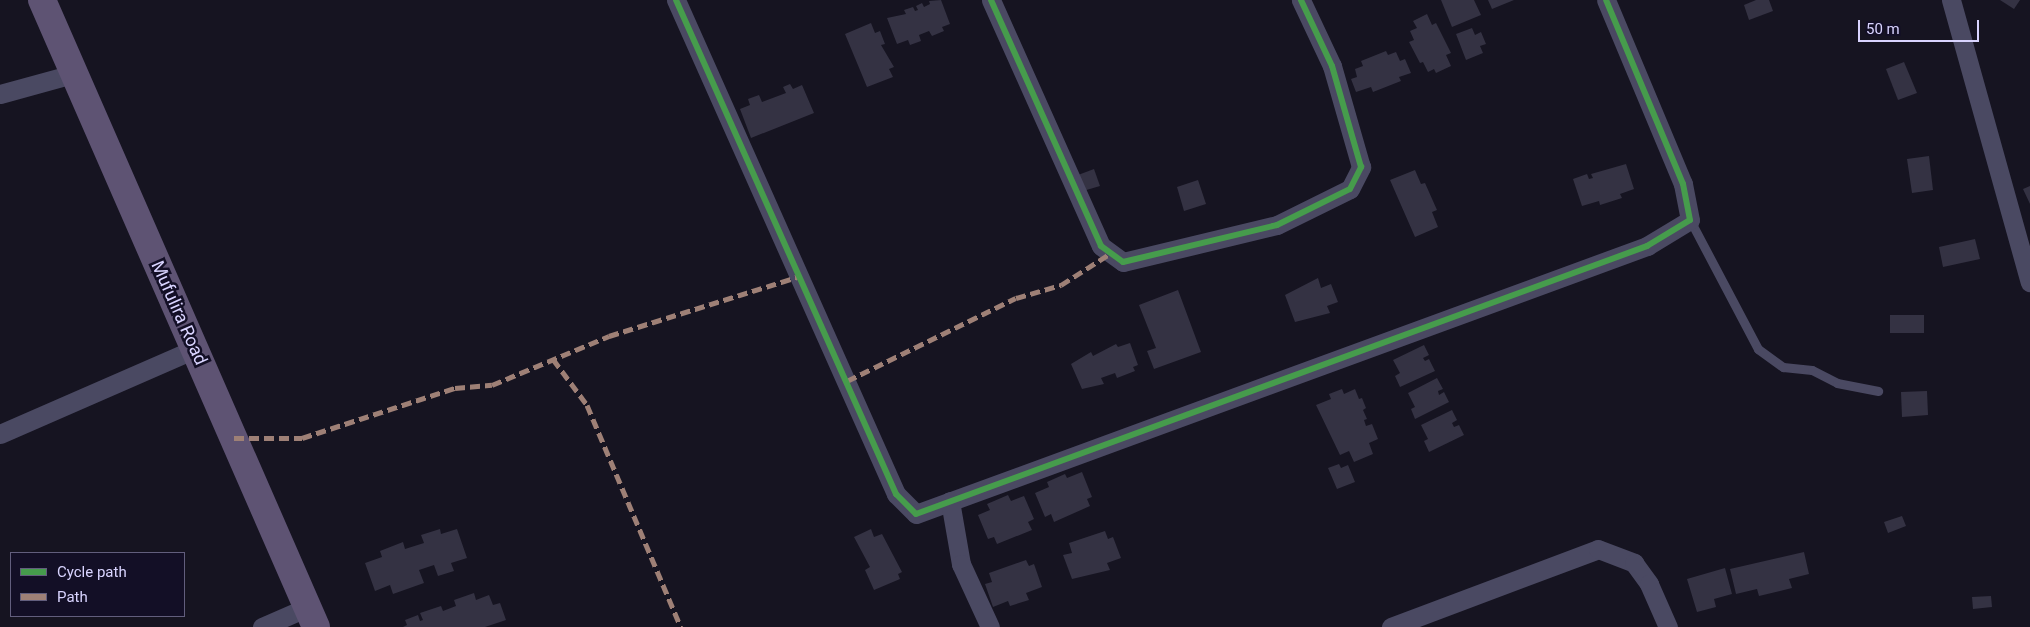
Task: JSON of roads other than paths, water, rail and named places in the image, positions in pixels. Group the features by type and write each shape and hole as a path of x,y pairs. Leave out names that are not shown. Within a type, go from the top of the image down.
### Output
{"main road":[{"name":"Mufulira Road","path":"42,0 312,617"}],"street":[{"path":"676,0 896,494 916,514 1646,246 1690,220 1683,184 1606,0"},
{"path":"991,0 1101,246 1123,262 1277,225 1350,189 1361,167 1332,66 1301,0"},
{"path":"1951,0 2030,282"},
{"path":"0,94 73,74"},
{"path":"0,434 195,349"},
{"path":"950,501 961,564 990,627"},
{"path":"1391,627 1598,548 1634,563 1649,584 1668,627"},
{"path":"262,627 312,617"}],"lane":[{"path":"1690,220 1758,350 1783,368 1812,370 1837,383 1878,391"}]}
